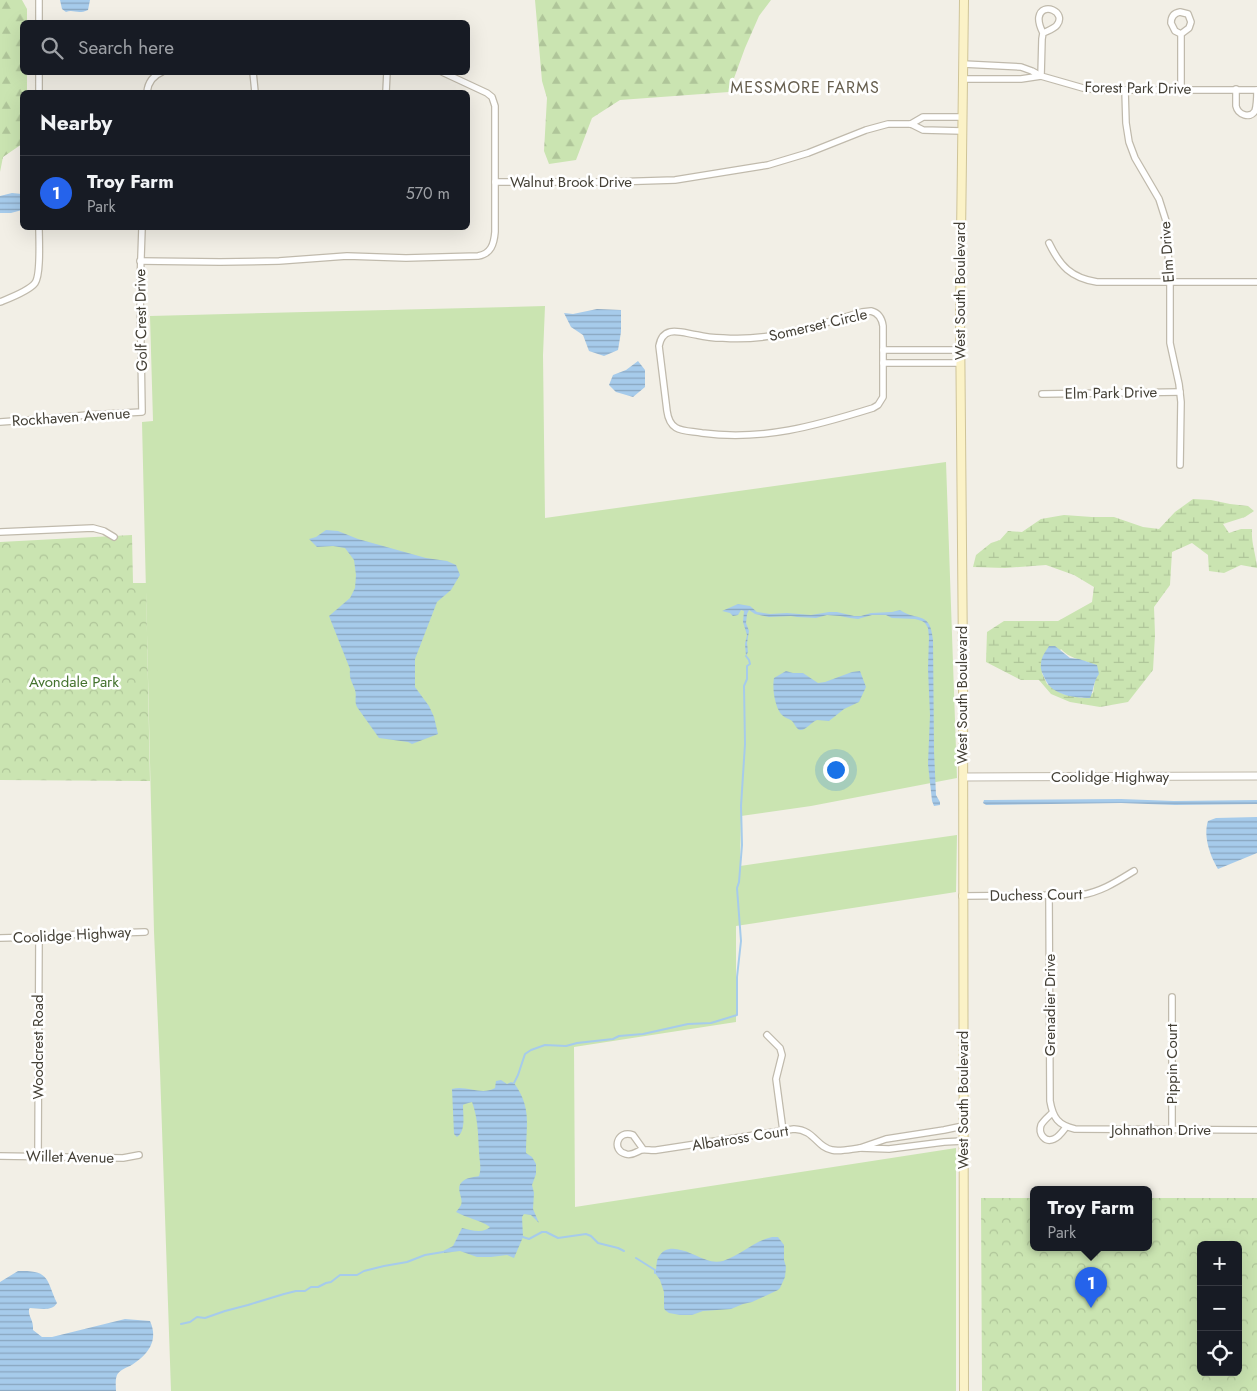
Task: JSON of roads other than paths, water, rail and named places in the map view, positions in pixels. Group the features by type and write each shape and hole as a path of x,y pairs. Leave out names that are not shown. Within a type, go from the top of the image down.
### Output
{"main road":[{"name":"West South Boulevard","path":"964,0 960,350 964,1391"}],"street":[{"path":"39,0 39,20"},
{"path":"1041,76 1043,33"},
{"path":"1181,34 1181,90"},
{"name":"Forest Park Drive","path":"963,64 1021,66 1041,76 1083,88 1125,90 1236,89 1257,90 1256,109 1252,114 1246,115 1237,109 1236,89"},
{"path":"39,75 39,90"},
{"path":"148,90 151,79 157,75"},
{"path":"253,75 255,90"},
{"path":"386,90 387,75"},
{"path":"449,75 487,92 492,97 495,106 495,182"},
{"name":"Forest Park Drive","path":"962,79 1022,79 1041,76"},
{"name":"Elm Drive","path":"1125,90 1126,123 1129,142 1159,199 1167,228 1170,282 1170,343 1180,392 1182,441 1180,465"},
{"name":"Walnut Brook Drive","path":"910,124 922,117 962,117"},
{"path":"936,130 937,117"},
{"name":"Walnut Brook Drive","path":"140,261 220,262 284,261 347,256 406,258 482,256 491,249 494,239 495,182 669,181 768,165 808,153 866,130 888,124 910,124 923,130 962,130"},
{"path":"0,302 26,290 36,281 38,274 39,230"},
{"name":"Golf Crest Drive","path":"142,230 140,261 142,412"},
{"path":"1049,243 1062,266 1074,276 1088,281 1257,282"},
{"name":"Somerset Circle","path":"867,311 876,313 882,321 883,350 882,397 878,405 873,408 822,424 783,432 749,435 720,435 680,430 669,422 659,346 665,334 674,331 724,338 761,338 798,331 867,311"},
{"path":"883,350 960,350"},
{"path":"883,363 960,363"},
{"name":"Elm Park Drive","path":"1042,394 1180,392"},
{"name":"Rockhaven Avenue","path":"0,422 87,414 142,412"},
{"path":"0,532 93,528 114,537"},
{"name":"Coolidge Highway","path":"962,778 1257,776"},
{"name":"Duchess Court","path":"962,896 1080,896 1094,893 1110,886 1134,871"},
{"name":"Grenadier Drive","path":"1049,896 1050,1101 1052,1113 1058,1122"},
{"name":"Coolidge Highway","path":"0,938 38,938 82,934 145,932"},
{"name":"Woodcrest Road","path":"38,938 38,1156"},
{"name":"Pippin Court","path":"1172,997 1172,1130"},
{"path":"767,1035 780,1048 782,1056 777,1072 776,1085 784,1131"},
{"path":"1052,1113 1040,1127 1043,1137 1048,1140 1054,1139 1066,1127"},
{"name":"Johnathon Drive","path":"1058,1122 1066,1127 1075,1129 1257,1130"},
{"name":"Albatross Court","path":"860,1148 886,1139 963,1126"},
{"name":"Albatross Court","path":"643,1149 636,1138 630,1134 623,1135 618,1139 619,1149 624,1154 630,1155 643,1149 657,1150 794,1129 806,1131 826,1148 834,1151 860,1148 889,1150 963,1141"},
{"name":"Willet Avenue","path":"0,1156 123,1158 139,1155"}],"water":[{"path":"60,0 90,0 88,10 66,12 62,9"},
{"path":"12,193 20,194 20,211 0,213 0,196"},
{"path":"597,309 621,310 621,332 618,350 604,356 589,351 583,335 571,327 564,313 573,314"},
{"path":"638,361 645,370 645,387 633,397 616,392 609,385 613,375 626,370"},
{"path":"326,530 338,531 358,539 426,558 447,561 456,565 460,575 451,590 437,602 415,659 415,687 429,706 438,734 412,744 379,738 357,707 356,692 350,678 350,669 329,616 350,598 355,588 354,560 345,548 333,546 317,547 309,539 316,537"},
{"path":"738,604 750,606 757,612 770,614 811,615 837,612 861,616 900,610 906,614 926,620 929,624 933,640 934,751 936,795 940,805 934,806 932,801 928,764 930,715 929,637 928,628 925,623 915,619 892,618 886,615 872,615 858,619 827,615 816,618 769,617 755,614 749,610 746,623 749,631 748,652 746,656 745,644 747,635 743,622 744,611 741,610 738,615 733,616 722,611"},
{"path":"1049,646 1055,646 1070,658 1097,665 1099,674 1090,698 1058,692 1048,684 1041,670 1041,661"},
{"path":"786,671 803,673 818,683 860,671 866,687 859,702 844,709 829,721 817,720 805,729 800,730 792,721 782,715 776,703 774,678"},
{"path":"1121,799 1174,801 1257,800 1257,804 1175,805 1121,803 986,805 983,803 984,800"},
{"path":"1257,817 1257,853 1218,869 1208,846 1206,833 1208,821 1216,818"},
{"path":"501,1080 507,1084 514,1083 520,1092 526,1108 526,1153 532,1157 536,1164 536,1174 532,1185 534,1193 533,1209 539,1223 531,1215 524,1214 522,1217 523,1237 514,1258 507,1255 477,1257 460,1251 444,1253 443,1251 453,1246 462,1228 480,1231 490,1227 456,1212 462,1202 459,1190 460,1184 466,1179 479,1176 480,1167 477,1126 472,1102 463,1105 463,1127 457,1137 454,1134 452,1089 490,1090 495,1088 496,1081"},
{"path":"772,1237 778,1237 784,1245 785,1277 778,1290 731,1309 703,1311 692,1315 669,1313 665,1310 664,1292 660,1280 655,1273 657,1260 662,1252 668,1249 681,1250 715,1262 730,1258"},
{"path":"18,1271 42,1274 48,1282 57,1303 49,1309 29,1309 33,1330 42,1337 52,1337 125,1319 150,1321 153,1335 150,1347 142,1357 118,1373 116,1391 0,1391 0,1282"}],"waterway":[{"path":"514,1083 525,1054 545,1045 566,1046 613,1039 619,1036 643,1034 688,1024 711,1023 737,1015 737,977 741,941 737,888 742,845 741,806 745,744 744,686 747,679 747,666 750,664 746,656"},
{"path":"523,1237 529,1239 542,1232 558,1238 586,1234 598,1243 624,1251"},
{"path":"181,1324 190,1322 197,1317 205,1318 284,1294 318,1287 331,1282 340,1275 357,1275 364,1271 443,1252"},
{"path":"636,1258 655,1270 655,1273"}],"place":[{"name":"Troy Farm","path":"1091,1308"}],"district":[{"name":"MESSMORE FARMS","path":"805,87"}],"park label":[{"name":"Avondale Park","path":"74,682"}]}
